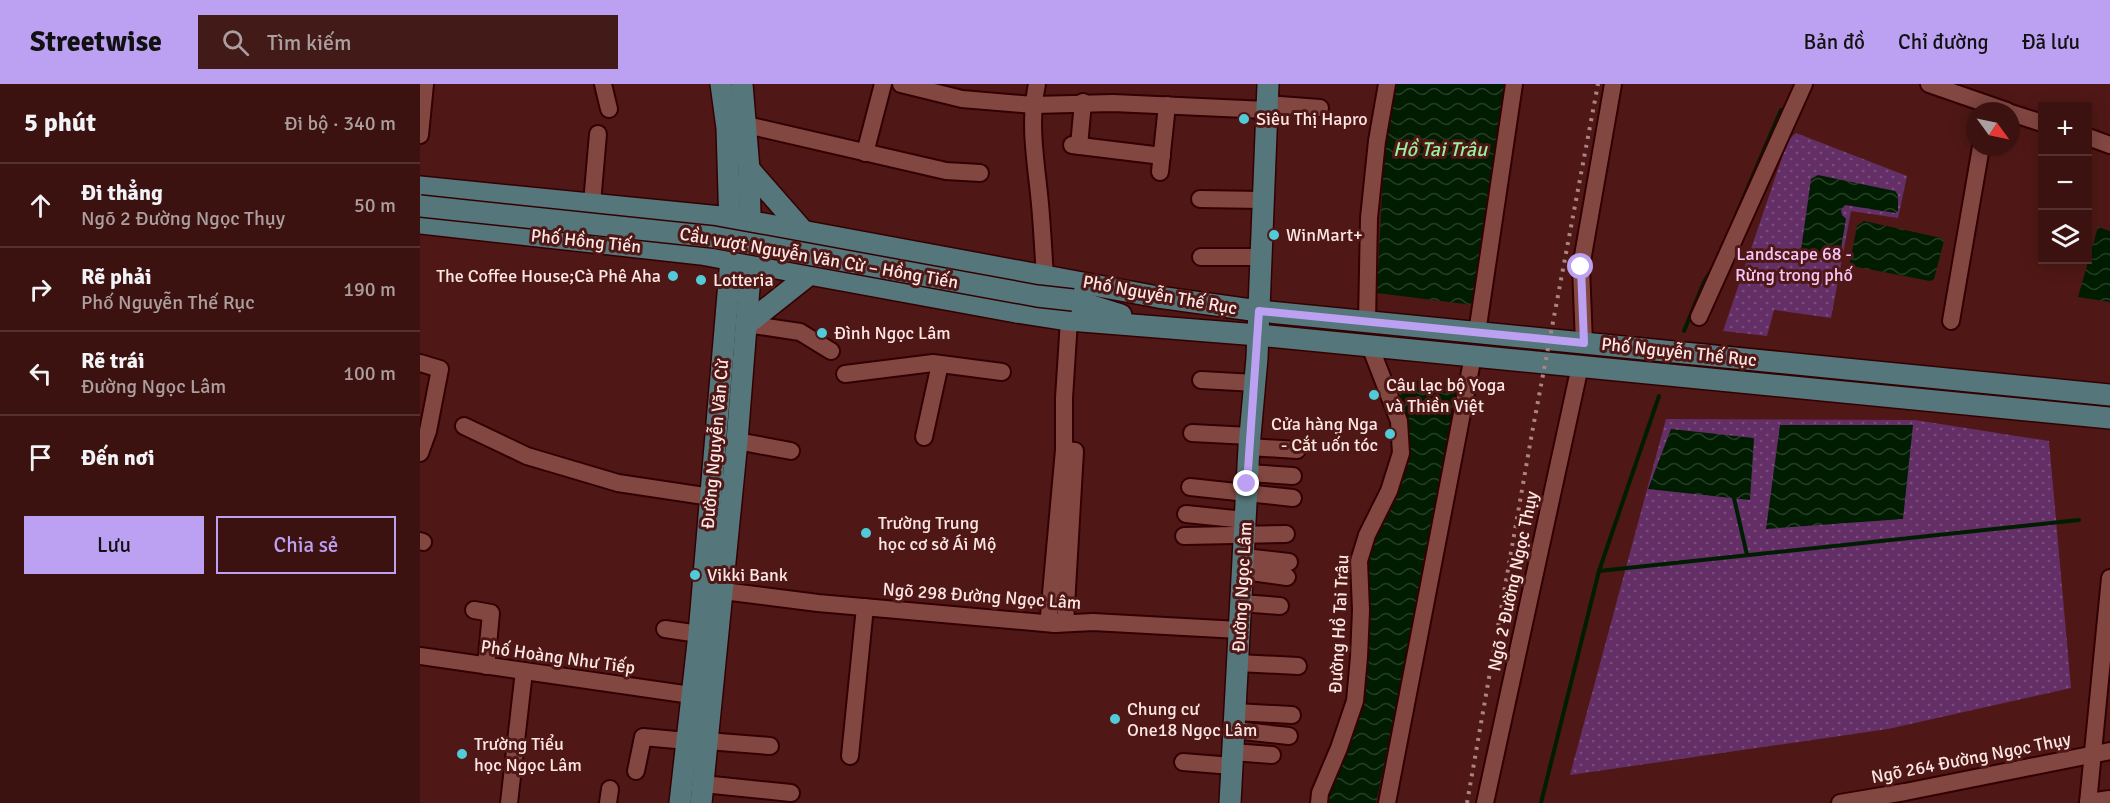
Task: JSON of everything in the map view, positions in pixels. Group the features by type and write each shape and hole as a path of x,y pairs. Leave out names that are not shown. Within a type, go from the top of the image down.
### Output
{"main road":[{"name":"Đường Nguyễn Văn Cừ","path":"680,803 697,741 723,591 747,324 741,261 741,220 721,84"},
{"name":"Đường Nguyễn Văn Cừ","path":"741,220 749,169 742,84"},
{"name":"Đường Ngọc Lâm","path":"1230,803 1247,483 1258,335 1268,99"},
{"path":"749,169 804,232"},
{"name":"Phố Hồng Tiến","path":"420,187 741,220"},
{"name":"Cầu vượt Nguyễn Văn Cừ – Hồng Tiến","path":"420,206 714,237 1037,296 1071,310"},
{"name":"Phố Nguyễn Thế Rục","path":"741,220 1158,297 1259,311 2109,395"},
{"name":"Phố Hồng Tiến","path":"420,223 633,245 741,261"},
{"name":"Đường Nguyễn Văn Cừ","path":"702,793 691,695 699,634 711,497 741,261"},
{"path":"741,261 1016,312 1071,310 1158,297"},
{"path":"747,324 810,274"},
{"name":"Phố Nguyễn Thế Rục","path":"1071,310 1155,326 2109,419"}],"street":[{"path":"420,135 425,84"},
{"path":"603,84 609,109"},
{"path":"865,153 883,84"},
{"path":"901,84 962,99 1032,105 1083,102 1167,105 1268,99 1320,108"},
{"path":"1037,84 1032,105 1032,145 1039,193 1045,276"},
{"path":"1367,322 1369,218 1377,141 1387,84"},
{"path":"1477,333 1514,84"},
{"path":"1584,343 1581,267 1613,84"},
{"path":"1699,317 1804,84"},
{"path":"1929,84 1973,102"},
{"path":"1083,102 1076,145 1161,164 1167,105"},
{"path":"2020,115 2038,121"},
{"path":"747,125 946,171 980,173"},
{"path":"592,203 598,134"},
{"path":"2092,138 2110,145"},
{"path":"1951,321 1979,156"},
{"path":"1200,199 1262,200"},
{"path":"1201,256 1261,257"},
{"path":"1060,623 1049,616 1064,450 1064,398 1071,310"},
{"path":"747,324 800,332 831,351"},
{"name":"Đường Hồ Tai Trâu","path":"1319,803 1320,793 1339,748 1354,701 1361,610 1359,561 1366,535 1389,490 1401,453 1400,421 1370,346"},
{"path":"1387,803 1473,356"},
{"path":"420,363 440,369 428,431 420,453"},
{"path":"845,374 933,363 1002,372"},
{"path":"924,436 940,364"},
{"name":"Ngõ 2 Đường Ngọc Thụy","path":"1485,803 1580,366"},
{"path":"1201,380 1255,383"},
{"path":"2109,395 2109,419"},
{"path":"464,426 526,456 608,480 711,497"},
{"path":"1192,433 1298,450"},
{"path":"737,441 791,451"},
{"path":"1190,487 1247,483 1293,476"},
{"path":"1247,483 1293,498"},
{"path":"1186,514 1286,534"},
{"path":"1184,536 1245,527"},
{"path":"1243,564 1288,569"},
{"path":"2110,579 2088,802 2110,799"},
{"name":"Ngõ 298 Đường Ngọc Lâm","path":"723,591 865,607 1060,623 1239,630"},
{"path":"1241,603 1280,606"},
{"path":"850,756 865,607"},
{"path":"474,610 491,613 486,666"},
{"path":"665,629 699,634"},
{"name":"Phố Hoàng Như Tiếp","path":"420,656 691,695"},
{"path":"1238,663 1298,666"},
{"path":"509,803 524,670"},
{"path":"1234,721 1292,715"},
{"path":"1234,721 1289,736"},
{"path":"636,771 643,737 771,746"},
{"name":"Ngõ 264 Đường Ngọc Thụy","path":"1840,803 2110,751"},
{"path":"1183,762 1272,755"},
{"path":"702,793 791,793"}],"green space":[{"name":"Landscape 68 - Rừng trong phố","path":"1796,133 1907,176 1898,218 1851,211 1831,318 1774,310 1767,336 1723,331 1788,140"},
{"path":"1395,333 1975,392 1967,395 1389,339"},
{"path":"1666,419 1915,420 2049,441 2071,688 1888,729 1570,775"}],"water":[{"name":"Hồ Tai Trâu","path":"1390,84 1506,84 1473,305 1377,293 1386,113"},
{"path":"1818,175 1895,191 1898,195 1898,211 1895,213 1845,205 1841,210 1846,219 1840,254 1834,260 1804,255 1801,250 1811,179"},
{"path":"1864,221 1941,238 1944,241 1934,279 1930,281 1852,266 1850,262 1857,226"},
{"path":"2098,227 2110,231 2110,302 2078,297 2087,264 2092,264 2092,248"},
{"path":"1393,378 1460,385 1422,584 1376,803 1324,803 1350,730 1365,557 1407,428"},
{"path":"1780,425 1913,425 1903,519 1766,529"},
{"path":"1671,429 1754,438 1750,500 1648,489"}],"waterway":[{"path":"1737,213 1781,110"},
{"path":"1684,331 1704,282 1714,266"},
{"path":"1541,803 1599,571 1659,396"},
{"path":"1734,498 1747,555"},
{"path":"1599,571 2079,520"}],"railway":[{"path":"1467,803 1532,433 1598,84"}],"place":[{"name":"Siêu Thị Hapro","path":"1244,119"},
{"name":"WinMart+","path":"1274,235"},
{"name":"The Coffee House;Cà Phê Aha","path":"673,276"},
{"name":"Lotteria","path":"701,280"},
{"name":"Đình Ngọc Lâm","path":"822,333"},
{"name":"Câu lạc bộ Yoga và Thiền Việt","path":"1374,395"},
{"name":"Cửa hàng Nga - Cắt uốn tóc","path":"1390,434"},
{"name":"Trường Trung học cơ sở Ái Mộ","path":"866,533"},
{"name":"Vikki Bank","path":"695,575"},
{"name":"Chung cư One18 Ngọc Lâm","path":"1115,719"},
{"name":"Trường Tiểu học Ngọc Lâm","path":"462,754"}],"route":[{"path":"1247,484 1259,311 1584,343 1581,267"}]}
